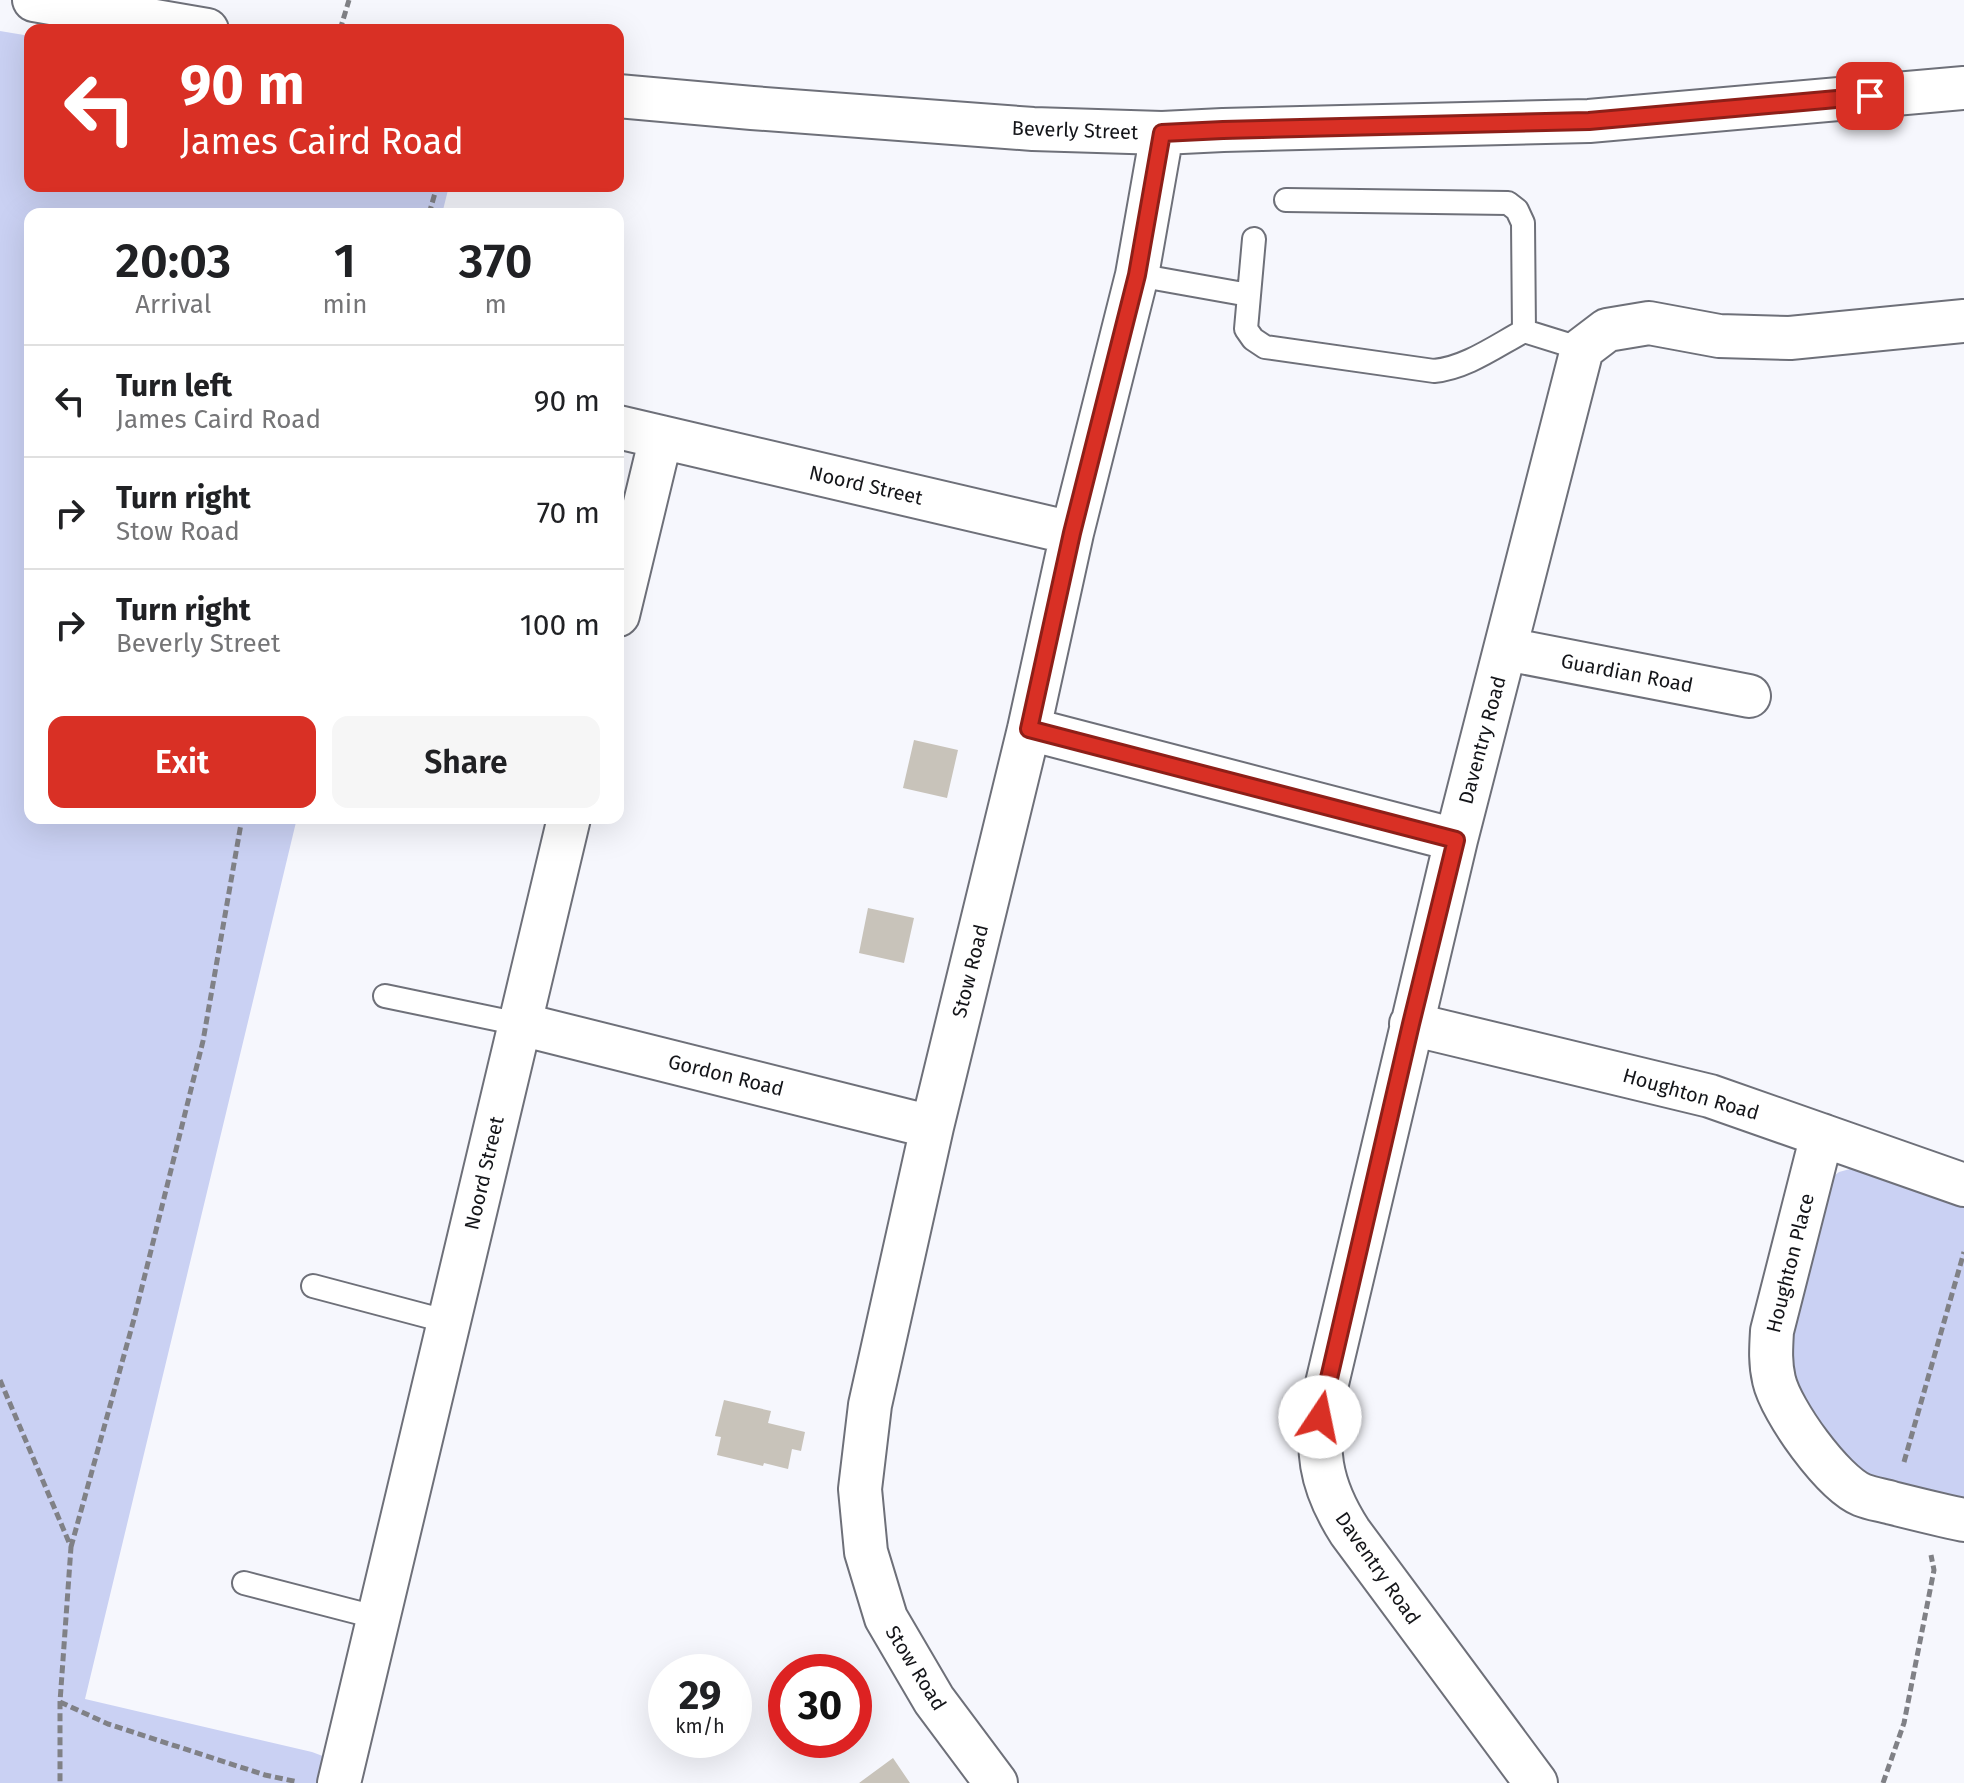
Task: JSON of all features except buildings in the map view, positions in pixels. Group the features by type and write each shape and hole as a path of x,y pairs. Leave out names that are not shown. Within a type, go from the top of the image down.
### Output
{"street":[{"path":"34,0 172,24"},
{"name":"Beverly Street","path":"624,97 1033,129 1162,133 1589,121 1964,88"},
{"name":"Stow Road","path":"996,1783 934,1700 886,1618 866,1552 860,1489 870,1405 1072,533 1137,275 1162,133"},
{"path":"1582,349 1607,330 1649,323 1719,336 1790,338 1964,321"},
{"name":"Daventry Road","path":"1536,1783 1337,1512 1328,1491 1319,1443 1325,1392 1411,1024 1582,349"},
{"name":"Noord Street","path":"624,428 1072,533"},
{"path":"624,590 661,437"},
{"name":"Guardian Road","path":"1506,649 1749,696"},
{"path":"1029,729 1456,840"},
{"name":"Noord Street","path":"339,1783 568,824"},
{"name":"Gordon Road","path":"520,1024 932,1127"},
{"name":"Houghton Road","path":"1411,1024 1710,1096 1964,1185"},
{"name":"Houghton Place","path":"1822,1135 1772,1331 1770,1356 1774,1382 1783,1405 1797,1426 1846,1485 1861,1495 1964,1520"}],"lane":[{"path":"1286,200 1508,203 1517,210 1523,223 1524,331"},
{"path":"1254,239 1246,329 1253,339 1265,347 1434,371 1458,366 1524,331 1582,349"},
{"path":"1137,275 1249,295"},
{"path":"385,996 520,1024"},
{"path":"313,1286 449,1322"},
{"path":"244,1583 379,1618"}],"path":[{"path":"342,24 349,0"},
{"path":"60,1783 60,1702 71,1547 134,1319 203,1041 241,824"},
{"path":"1902,1469 1964,1252"},
{"path":"0,1380 71,1547"},
{"path":"1883,1783 1904,1723 1934,1570 1922,1511"},
{"path":"60,1702 108,1724 265,1775 301,1783"}],"shaded area":[{"path":"0,31 24,35 24,192 448,192 444,208 24,208 24,824 296,824 85,1699 328,1758 322,1783 0,1783"},
{"path":"1861,1166 1964,1206 1964,1504 1865,1480 1849,1469 1788,1380 1785,1364 1831,1178 1839,1172"}],"route":[{"path":"1320,1417 1456,840 1029,729 1072,533 1137,275 1162,133 1589,121 1870,96"}]}
